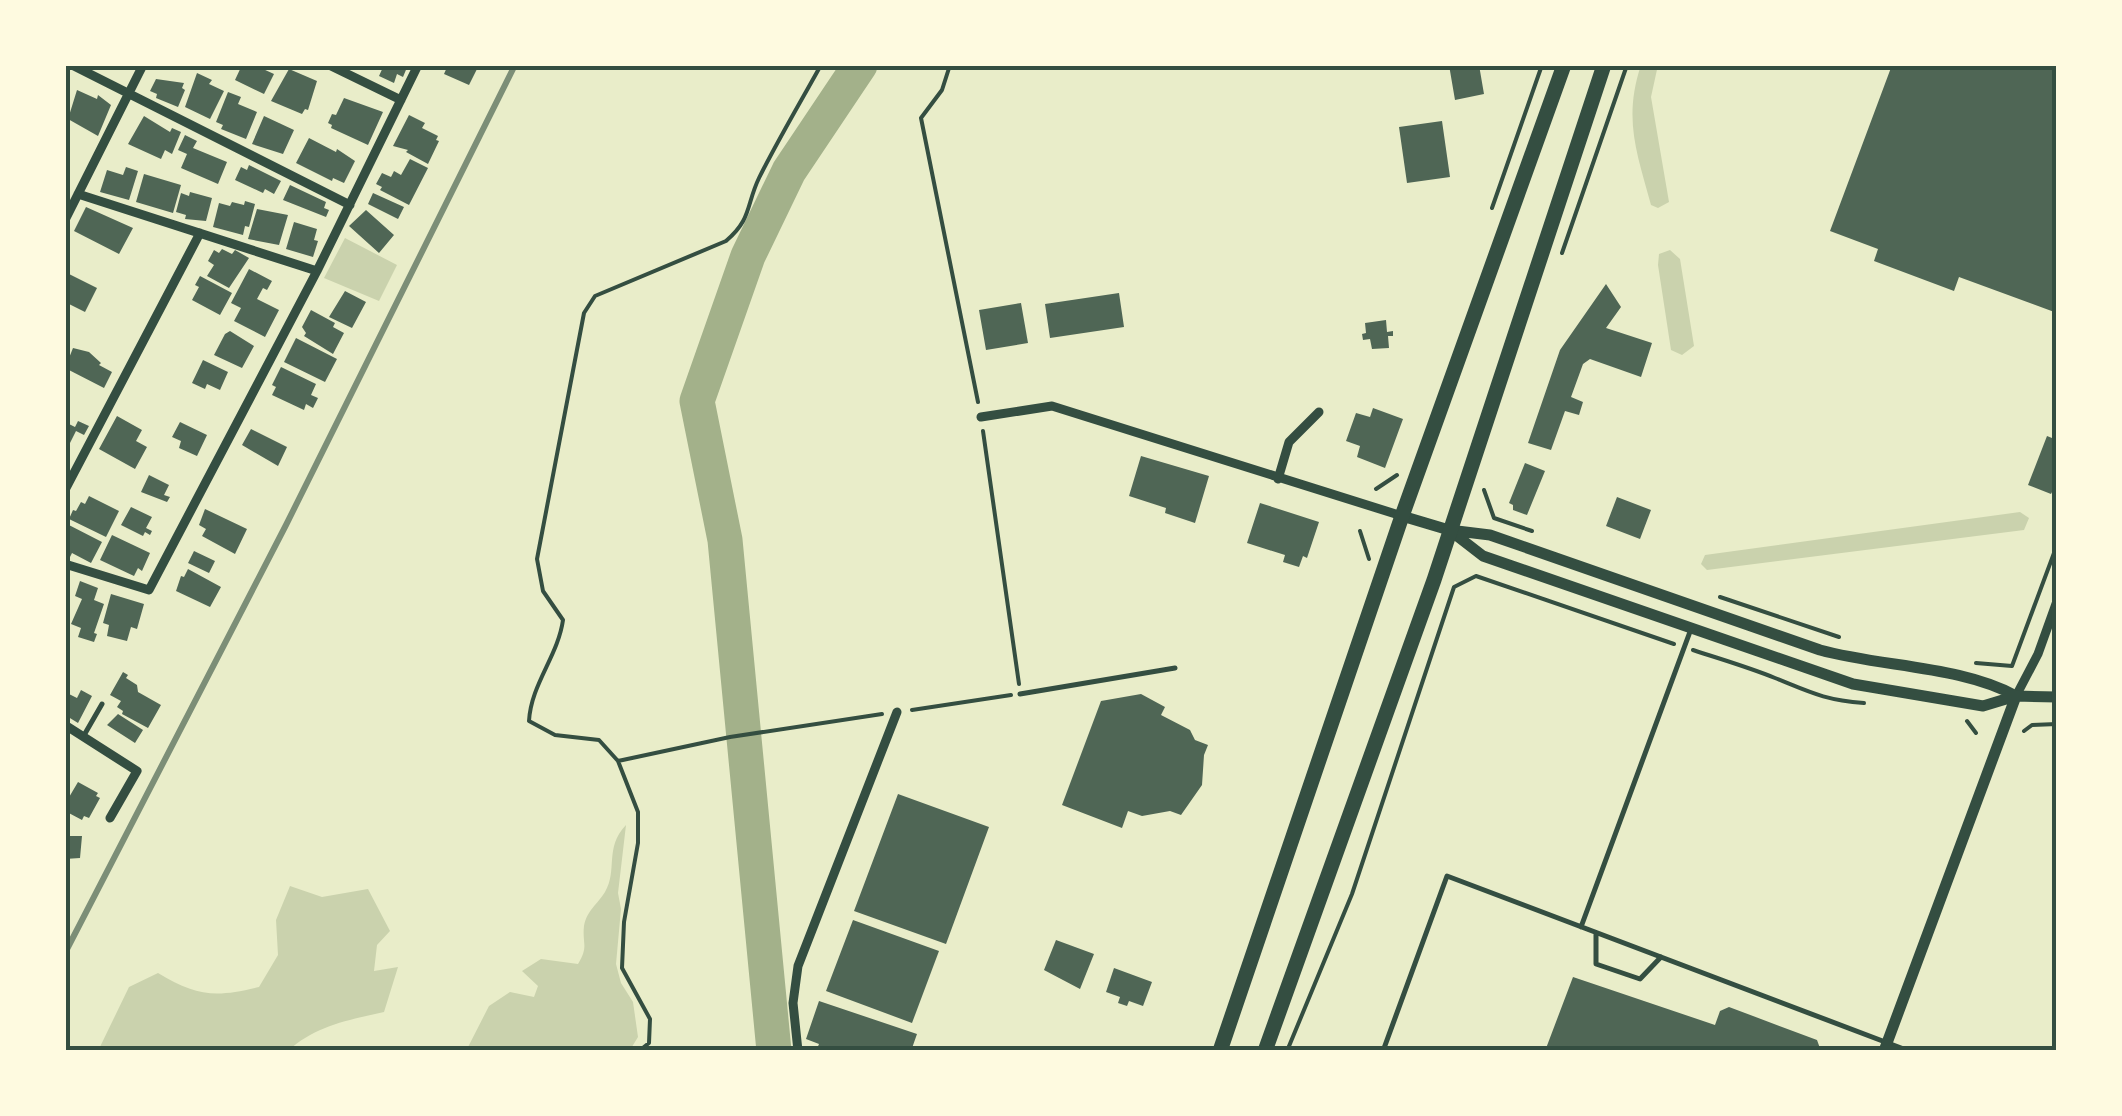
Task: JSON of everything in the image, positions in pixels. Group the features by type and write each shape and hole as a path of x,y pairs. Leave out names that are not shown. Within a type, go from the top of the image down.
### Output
{"highway":[{"path":"1220,1051 1402,516 1564,65"},
{"path":"1265,1051 1526,308 1604,65"}],"street":[{"path":"72,65 350,205"},
{"path":"65,220 143,65"},
{"path":"329,65 401,100"},
{"path":"65,564 149,590 350,205 418,65"},
{"path":"78,194 316,271"},
{"path":"65,490 200,234"},
{"path":"981,417 1052,406 1278,480 1449,530 1490,536 1820,650 1990,682 2016,696"},
{"path":"1278,480 1289,442 1319,412"},
{"path":"1449,530 1484,556 1853,684 1984,706 2016,696 2057,697"},
{"path":"1885,1047 2016,696 2038,654 2057,601"},
{"path":"798,1051 793,1003 798,966 897,712"},
{"path":"65,725 137,772 110,818"}],"lane":[{"path":"1582,927 1692,629"},
{"path":"1020,694 1175,668"},
{"path":"82,736 102,704"},
{"path":"1383,1051 1447,876 1661,956 1885,1047 1910,1051"},
{"path":"1596,932 1596,964 1640,979 1661,956"}],"path":[{"path":"639,1051 649,1043 650,1018 622,968 624,922 638,843 638,812 618,761 599,740 555,735 529,721 530,700 560,643 563,620 543,591 538,559 584,313 595,296 726,240 741,228 750,212 756,183 821,65"},
{"path":"950,65 942,90 921,118 981,417 1020,694"},
{"path":"1558,265 1626,65"},
{"path":"1489,473 1483,492 1494,518 1546,536"},
{"path":"1970,662 2012,666 2057,545"},
{"path":"1287,1051 1352,894 1454,587 1476,576 1776,678 1804,692 1834,701 1866,703"},
{"path":"1720,597 1847,639"},
{"path":"1951,718 1968,721 1976,732"},
{"path":"2024,731 2032,725 2057,724"},
{"path":"618,761 761,732"}],"green space":[{"path":"1641,65 1658,65 1651,97 1669,202 1658,208 1651,205 1634,136 1633,102"},
{"path":"345,238 397,265 379,301 324,278"},
{"path":"1670,250 1680,259 1694,346 1682,355 1671,350 1658,265 1659,254"},
{"path":"2020,512 2029,518 2024,530 1707,570 1701,564 1705,555"},
{"path":"626,825 618,893 621,909 616,964 621,983 633,1002 638,1037 630,1050 466,1051 489,1006 510,992 534,997 538,986 522,971 541,959 578,964 584,949 585,920 609,884 615,842"},
{"path":"290,886 322,897 368,889 390,931 377,945 374,971 398,967 384,1012 321,1030 288,1051 98,1051 129,987 158,973 206,993 259,987 278,955 276,920"}],"building":[{"path":"242,65 265,65 263,69 274,74 264,94 235,80"},
{"path":"384,65 408,65 403,77 397,74 394,83 379,76"},
{"path":"448,65 479,65 469,85 444,74"},
{"path":"1449,65 1479,65 1484,94 1455,100"},
{"path":"1892,65 2057,65 2057,313 1959,277 1954,291 1874,261 1878,249 1830,231"},
{"path":"289,69 317,81 308,110 302,114 271,101"},
{"path":"197,73 224,91 210,119 185,107"},
{"path":"156,79 184,83 178,107 156,98 157,94 150,91"},
{"path":"77,90 97,99 98,95 111,105 98,136 68,119"},
{"path":"228,92 241,97 238,104 257,112 246,139 221,129 223,125 216,122"},
{"path":"344,98 383,112 368,145 328,123"},
{"path":"409,115 438,136 428,164 408,150 393,146"},
{"path":"144,116 170,132 172,128 181,132 172,154 165,150 161,159 128,144"},
{"path":"264,116 294,130 283,154 252,144"},
{"path":"1442,121 1450,177 1407,183 1399,127"},
{"path":"185,135 197,141 193,148 227,162 218,184 181,168 187,154 178,150"},
{"path":"309,138 355,161 344,183 296,163"},
{"path":"410,159 428,168 409,205 376,184 382,173 391,177 394,171 401,175"},
{"path":"249,165 281,181 274,194 235,180 241,167 247,170"},
{"path":"126,167 138,171 129,200 100,192 107,170 123,175"},
{"path":"144,174 181,185 173,213 136,202"},
{"path":"290,185 326,202 326,217 283,200"},
{"path":"190,192 212,198 206,221 185,219 186,215 176,212 181,193 189,196"},
{"path":"373,193 404,207 398,219 368,204"},
{"path":"245,201 255,204 243,235 213,227 219,203 244,205"},
{"path":"86,207 133,228 119,254 74,231"},
{"path":"257,209 288,215 279,245 248,239"},
{"path":"366,210 394,235 379,253 349,226"},
{"path":"294,222 317,229 313,257 286,249"},
{"path":"222,249 232,254 235,250 249,258 229,288 207,276 214,265 208,261 214,250 219,253"},
{"path":"249,269 272,281 257,299 279,310 265,337 234,321 241,308 231,303"},
{"path":"65,272 97,288 85,312 65,302"},
{"path":"200,276 232,293 220,315 192,300"},
{"path":"1606,284 1621,307 1606,328 1652,343 1641,377 1590,359 1583,364 1571,397 1583,402 1579,415 1565,411 1551,450 1528,443 1560,350"},
{"path":"345,291 366,302 352,328 329,317"},
{"path":"1119,293 1124,327 1050,338 1045,304"},
{"path":"1021,303 1028,343 986,350 979,310"},
{"path":"311,310 335,323 333,327 344,333 333,354 304,336 302,327"},
{"path":"1386,320 1387,332 1393,331 1393,336 1388,336 1389,348 1372,349 1370,339 1363,340 1365,323"},
{"path":"230,331 254,346 242,368 214,355"},
{"path":"296,338 337,359 325,382 284,362"},
{"path":"73,348 89,352 99,365 112,372 104,388 65,368"},
{"path":"203,360 228,372 220,390 192,383"},
{"path":"281,367 316,384 311,395 318,398 313,408 306,404 304,410 272,395 276,387 272,385"},
{"path":"1373,408 1403,419 1385,468 1357,457 1360,446 1346,441 1356,413 1370,417"},
{"path":"117,416 142,430 136,441 147,447 135,469 99,449"},
{"path":"78,421 89,426 84,435 76,431 65,453 65,422 75,427"},
{"path":"180,422 207,435 197,456 179,448 181,441 172,437"},
{"path":"251,429 287,447 278,466 242,445"},
{"path":"2047,436 2057,440 2057,482 2051,494 2028,485"},
{"path":"1141,456 1209,476 1195,523 1129,496"},
{"path":"1525,463 1545,471 1527,515 1513,510 1509,503"},
{"path":"149,475 169,485 164,495 170,497 167,502 141,492"},
{"path":"89,496 119,511 106,537 69,519"},
{"path":"1617,497 1651,510 1640,539 1606,526"},
{"path":"1260,503 1319,522 1307,558 1303,556 1299,567 1283,562 1285,555 1247,543"},
{"path":"131,507 152,517 146,528 152,531 150,535 145,532 143,536 121,525"},
{"path":"205,509 247,529 235,554 202,536 206,529 199,525"},
{"path":"65,523 102,542 91,563 72,553 70,557 65,554"},
{"path":"112,535 150,553 142,571 138,568 134,576 100,560"},
{"path":"194,551 215,561 209,573 188,563"},
{"path":"188,569 221,587 210,607 176,591"},
{"path":"80,581 98,588 94,600 104,604 94,642 78,637 81,628 71,624 82,599 75,596"},
{"path":"111,594 144,604 137,629 131,627 127,641 107,636 109,625 103,623"},
{"path":"123,672 137,685 138,692 161,705 148,728 122,714 117,707 121,701 110,695"},
{"path":"81,690 92,696 78,723 65,715 65,692 77,698"},
{"path":"1141,694 1165,707 1161,715 1208,745 1202,785 1181,815 1170,811 1142,816 1128,811 1122,828 1062,805 1101,701"},
{"path":"118,714 143,730 135,743 107,725"},
{"path":"78,782 100,798 89,818 84,816 82,820 65,811"},
{"path":"898,794 989,827 946,944 854,911"},
{"path":"65,836 82,836 80,858 65,859"},
{"path":"853,920 939,951 912,1023 826,991"},
{"path":"1056,940 1094,954 1080,989 1044,970"},
{"path":"1114,968 1152,982 1143,1006 1129,1001 1127,1006 1118,1003 1120,997 1106,992"},
{"path":"1573,977 1715,1025 1720,1011 1729,1007 1817,1040 1821,1051 1545,1051"},
{"path":"819,1001 917,1034 911,1051 816,1051 819,1044 806,1039"}],"waterway":[{"path":"774,1051 725,540 697,401 748,256 789,171 860,65"}],"railway":[{"path":"65,953 286,525 515,65"}]}
